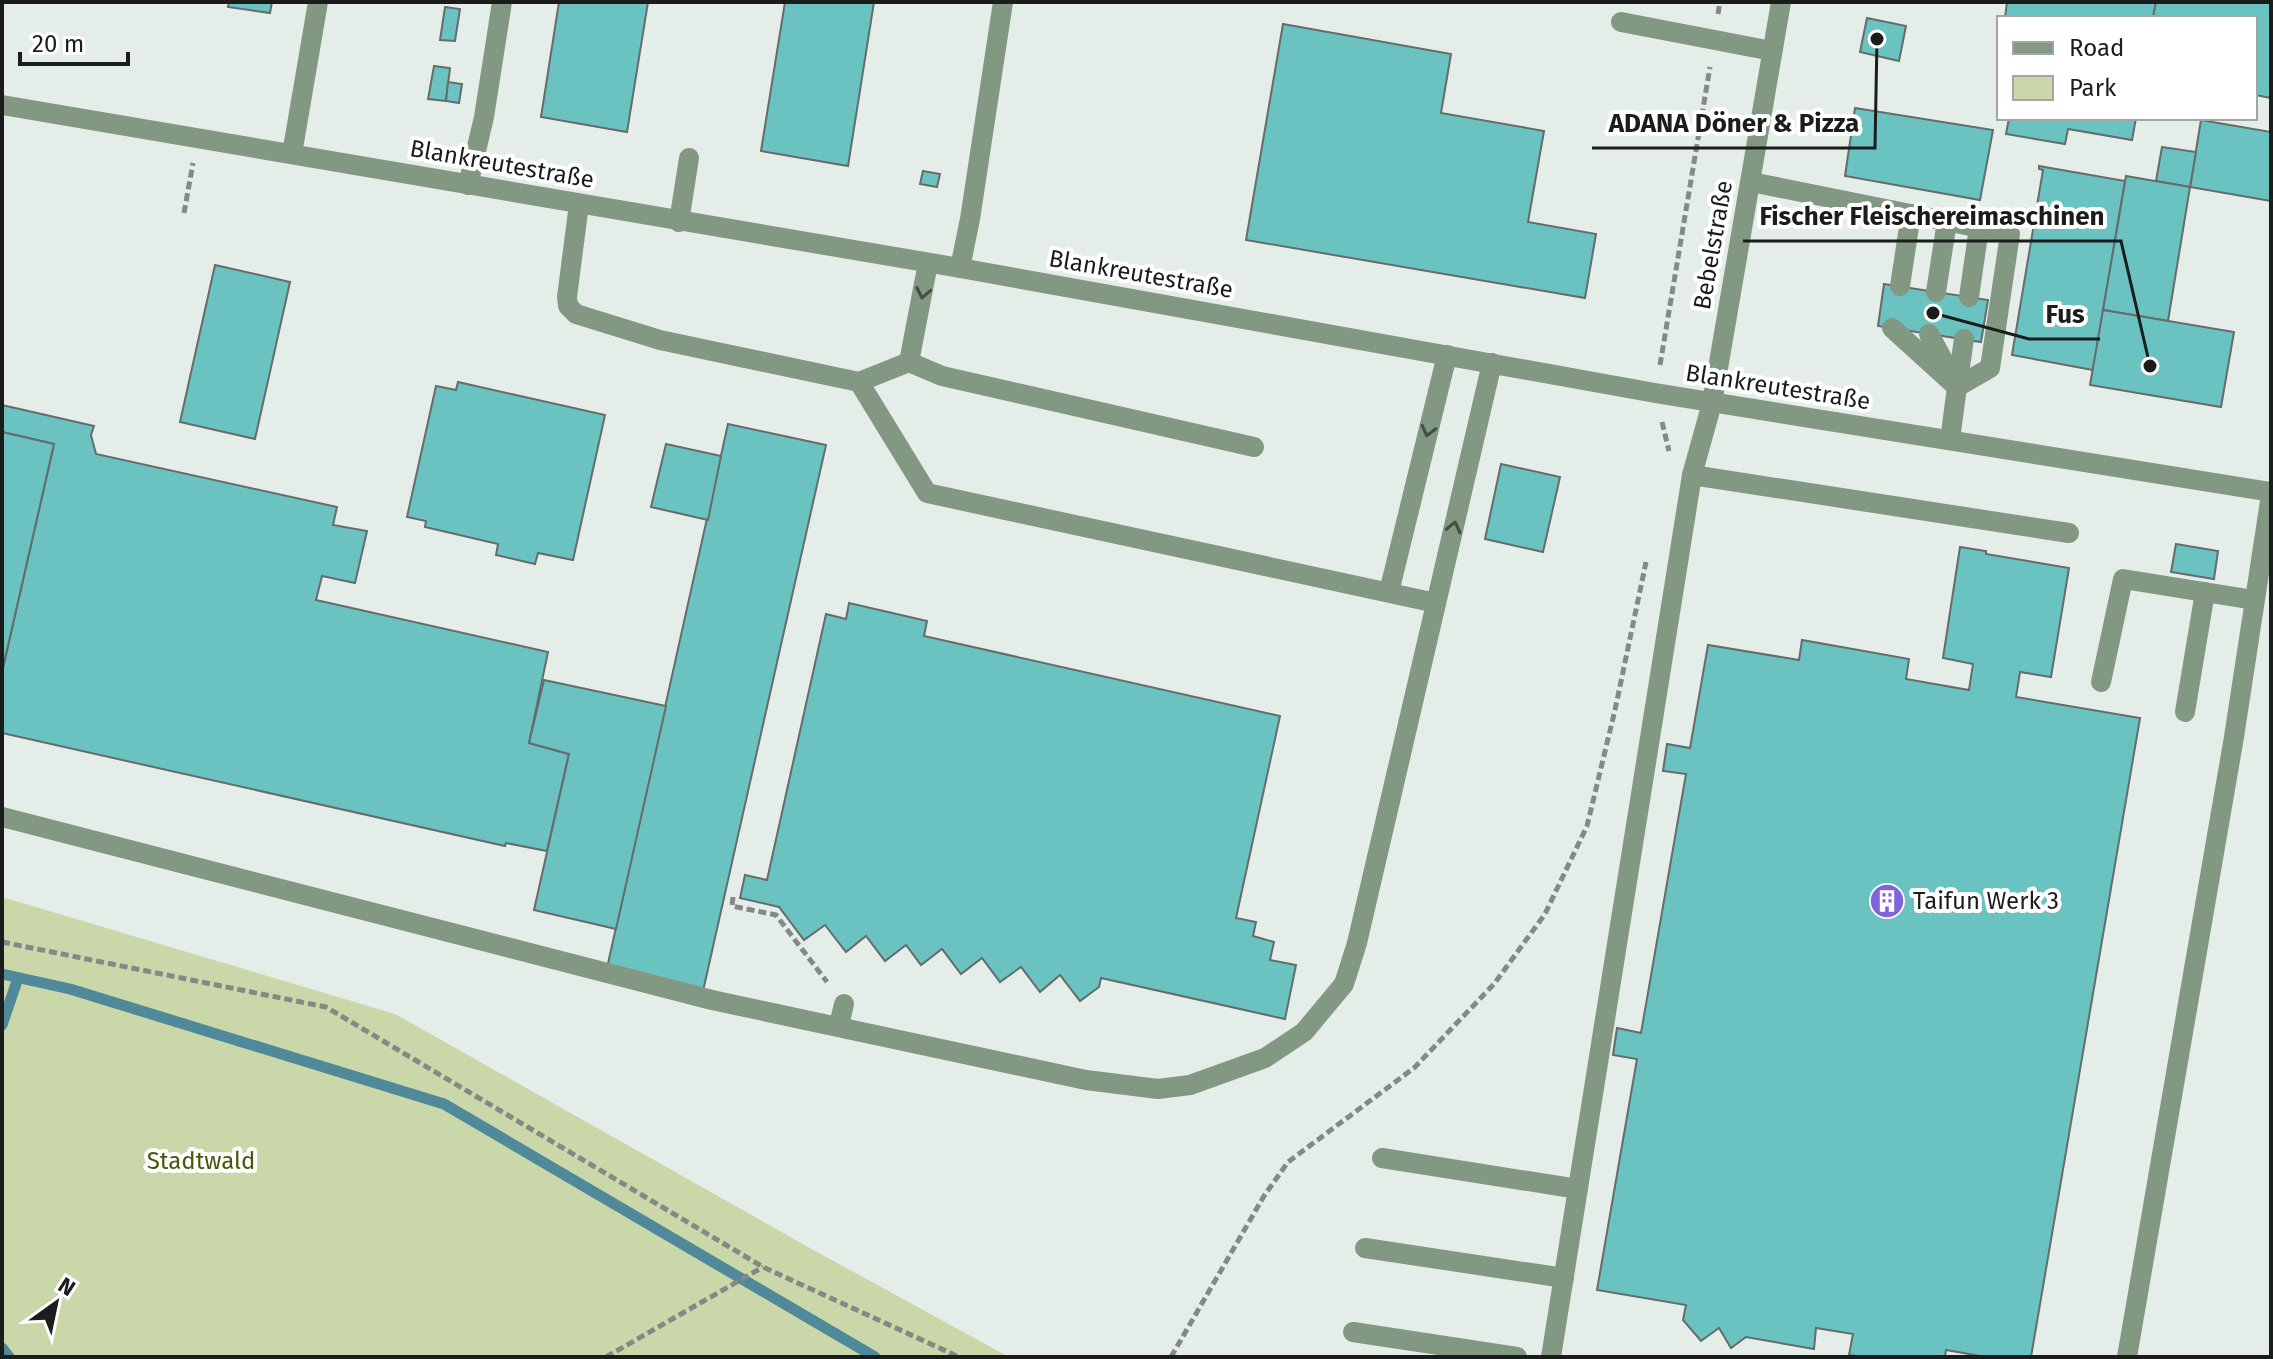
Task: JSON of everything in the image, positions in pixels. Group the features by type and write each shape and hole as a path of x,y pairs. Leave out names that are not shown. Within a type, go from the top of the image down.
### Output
{"street":[{"path":"292,154 318,2"},
{"path":"468,185 484,117 502,2"},
{"path":"960,268 1003,2"},
{"name":"Bebelstraße","path":"1551,1357 1692,475 1712,403 1781,2"},
{"path":"1621,22 1772,51"},
{"name":"Blankreutestraße","path":"2,105 960,268 1712,403 2271,493"},
{"path":"679,222 689,158"},
{"path":"1751,182 2010,234 1990,368 1957,387"},
{"path":"579,204 567,297 568,306 576,314 660,340 859,382 909,362 942,376 1254,447"},
{"path":"1900,286 1911,214"},
{"path":"1936,292 1947,221"},
{"path":"1969,297 1979,228"},
{"path":"909,362 928,263"},
{"path":"1892,328 1957,387"},
{"path":"1929,334 1957,387"},
{"path":"1950,440 1964,339"},
{"path":"1389,592 1447,355"},
{"path":"2,817 712,1000 1086,1080 1158,1089 1190,1085 1265,1058 1304,1032 1344,984 1357,943 1492,363"},
{"path":"859,382 927,493 1436,603"},
{"path":"1692,475 2069,533"},
{"path":"2127,1357 2234,737 2271,493"},
{"path":"2101,682 2123,579 2254,600"},
{"path":"2185,712 2205,592"},
{"path":"839,1025 844,1004"},
{"path":"1382,1158 1578,1189"},
{"path":"1365,1248 1564,1278"},
{"path":"1353,1332 1517,1357"}],"path":[{"path":"1669,452 1655,393 1720,2"},
{"path":"184,213 196,138"},
{"path":"1171,1357 1264,1196 1288,1162 1414,1068 1494,984 1545,914 1587,826 1647,558"},
{"path":"733,897 732,906 776,915 844,1004"},
{"path":"2,942 326,1007 762,1268 959,1357"},
{"path":"606,1357 762,1268"}],"green space":[{"name":"Stadtwald","path":"2,897 395,1014 1009,1357 2,1357"}],"building":[{"path":"229,2 272,2 270,13 228,7"},
{"path":"559,2 648,2 627,132 541,117"},
{"path":"785,2 874,2 848,166 761,151"},
{"path":"2007,2 2156,2 2153,16 2005,16"},
{"path":"2156,2 2271,2 2271,98 2257,95 2257,16 2153,16"},
{"path":"445,7 460,9 455,41 440,40"},
{"path":"1867,18 1906,26 1899,61 1860,52"},
{"path":"1283,24 1451,54 1441,113 1544,131 1528,222 1596,234 1585,298 1246,240"},
{"path":"434,66 450,68 446,101 428,99"},
{"path":"448,82 462,84 459,103 446,101"},
{"path":"1855,108 1993,130 1980,200 1845,176"},
{"path":"2009,120 2136,120 2132,140 2068,129 2065,144 2006,134"},
{"path":"2201,120 2271,132 2271,201 2190,187"},
{"path":"2162,147 2196,152 2190,187 2156,181"},
{"path":"2039,166 2125,181 2093,370 2012,355 2043,170"},
{"path":"923,171 940,174 937,187 920,184"},
{"path":"2126,176 2190,187 2168,321 2103,310"},
{"path":"215,265 290,282 255,439 180,422"},
{"path":"1884,284 1988,300 1981,342 1878,326"},
{"path":"2103,310 2234,332 2221,407 2090,385"},
{"path":"458,382 605,415 573,560 538,553 535,564 496,555 498,544 425,527 426,521 407,517 436,386 456,390"},
{"path":"2,405 94,426 91,435 96,454 337,507 333,525 367,531 355,583 322,576 316,600 548,652 529,743 569,754 547,851 506,843 505,846 2,733 2,672 54,444 2,432"},
{"path":"728,424 826,445 703,991 607,968"},
{"path":"2,432 54,444 2,672"},
{"path":"666,444 721,456 708,520 651,507"},
{"path":"1501,464 1560,477 1543,552 1485,539"},
{"path":"2176,544 2218,551 2214,579 2171,572"},
{"name":"Taifun Werk 3","path":"1960,547 2069,568 2051,677 2020,672 2016,697 2140,718 2031,1357 1986,1357 1946,1350 1945,1357 1863,1357 1849,1355 1853,1334 1816,1328 1814,1349 1746,1337 1731,1348 1719,1328 1701,1341 1683,1320 1686,1305 1597,1290 1637,1059 1613,1055 1617,1028 1641,1033 1686,774 1663,771 1667,744 1690,748 1708,645 1799,660 1802,640 1909,659 1906,679 1969,690 1973,664 1943,658"},
{"path":"849,603 927,621 924,636 1280,716 1236,918 1256,922 1253,936 1274,942 1270,960 1296,965 1285,1019 1101,978 1099,987 1080,1001 1060,975 1040,992 1021,967 1000,982 982,958 961,974 942,949 921,965 906,945 885,961 866,936 846,952 825,925 804,940 779,907 740,898 745,875 767,880 826,614 846,619"},
{"path":"544,680 666,706 616,929 534,910 569,754 529,743"}],"waterway":[{"path":"2,974 70,989 444,1104 875,1357"},
{"path":"2,1025 18,978"},
{"path":"2,1348 9,1357"}],"place":[{"name":"ADANA Döner & Pizza","path":"1877,39"},
{"name":"Fus","path":"1933,313"},
{"name":"Fischer Fleischereimaschinen","path":"2150,366"},
{"name":"Taifun Werk 3","path":"1887,901"}]}
